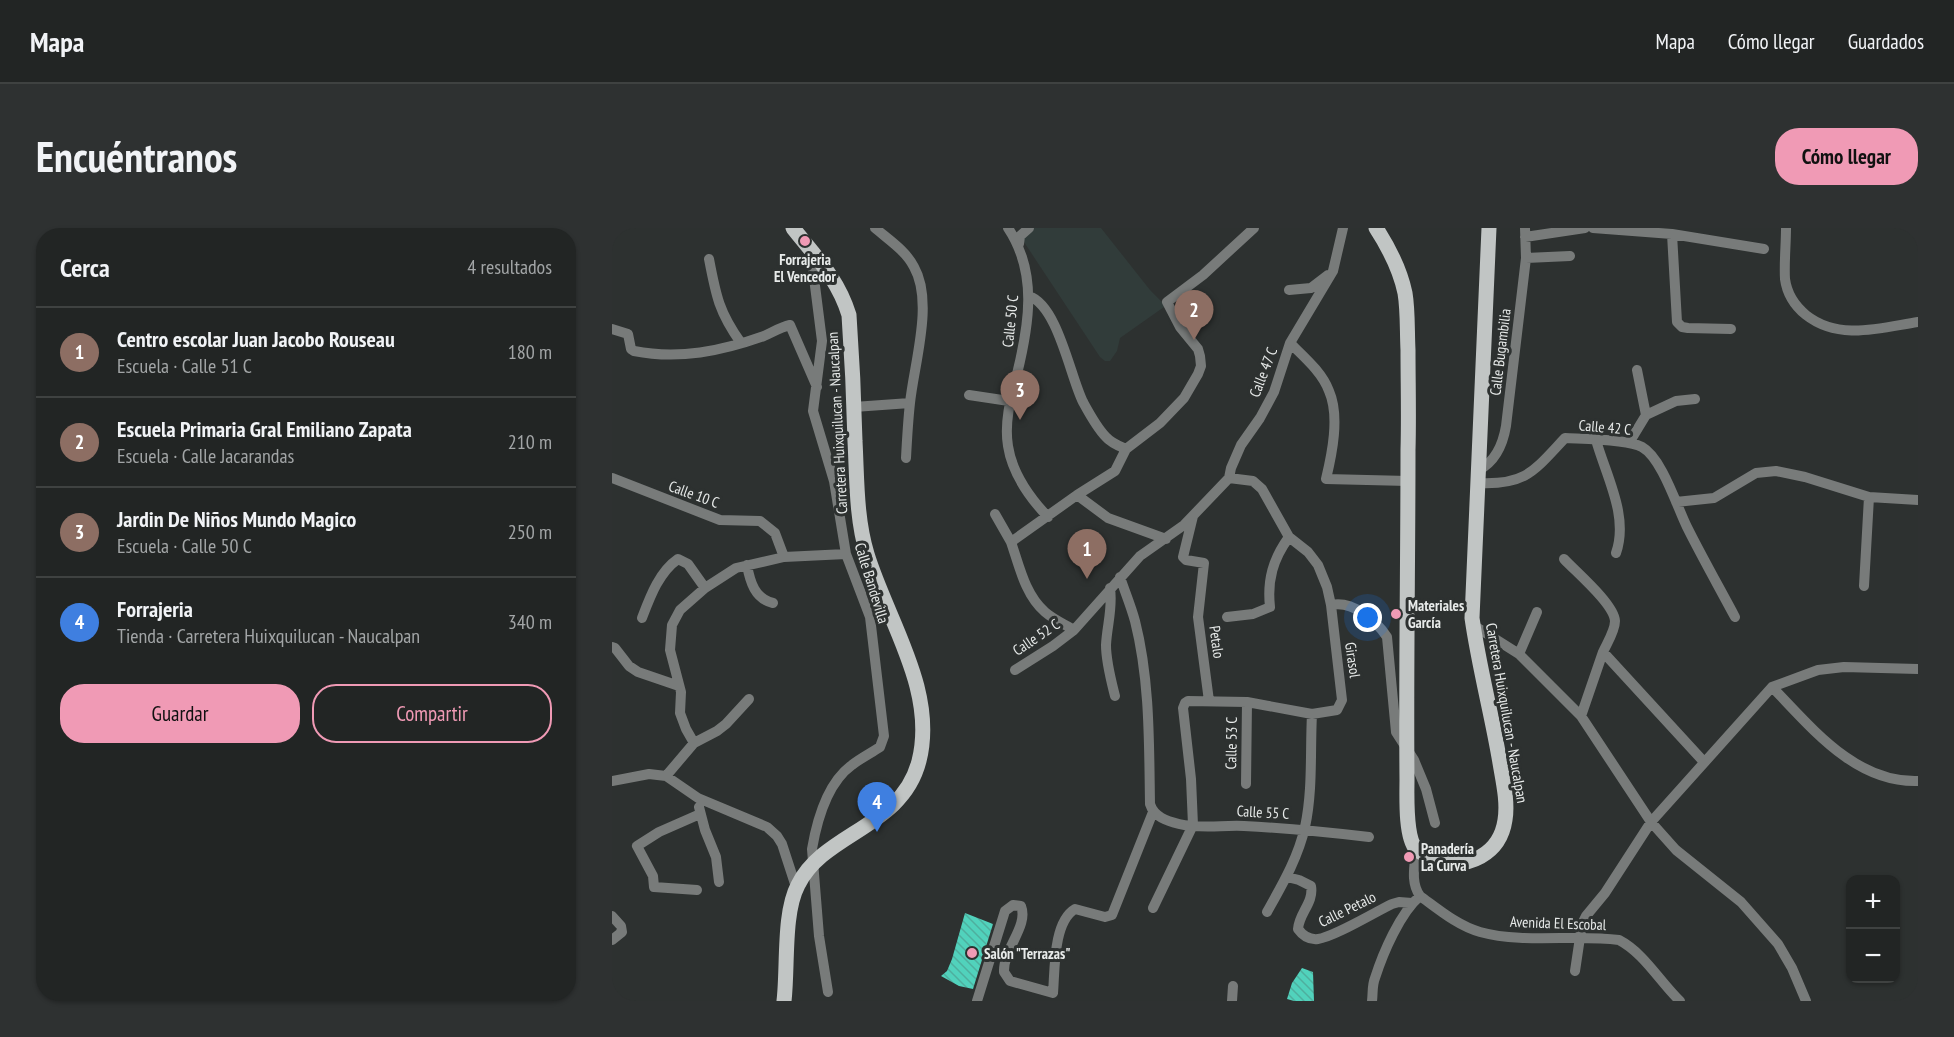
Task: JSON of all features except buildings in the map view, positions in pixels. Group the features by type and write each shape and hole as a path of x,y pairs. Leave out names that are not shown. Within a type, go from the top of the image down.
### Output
{"main road":[{"name":"Carretera Huixquilucan - Naucalpan","path":"784,1001 790,914 796,887 814,864 878,818 901,797 913,776 922,748 921,708 917,687 866,552 857,493 849,315 842,294 828,271 793,228"},
{"path":"1376,228 1398,267 1405,293 1408,347 1407,746 1410,833 1416,849"},
{"name":"Carretera Huixquilucan - Naucalpan","path":"1416,849 1429,857 1449,863 1468,863 1485,855 1497,840 1505,821 1505,795 1473,625 1489,228"}],"street":[{"path":"875,228 911,261 921,286 924,308 910,403 906,458"},
{"name":"Calle 50 C","path":"1008,228 1019,244 1024,260 1029,296 1023,349 1010,401 1007,434 1011,457 1024,485 1048,517"},
{"path":"1019,244 1020,236 1029,228"},
{"path":"1011,542 1115,471 1125,449 1160,423 1184,398 1198,374 1201,366 1200,356 1198,349 1180,327 1167,302 1203,275 1254,228"},
{"name":"Calle 47 C","path":"1120,577 1144,552 1166,539 1192,516 1229,478 1233,460 1274,392 1290,343 1333,271 1343,228"},
{"path":"1525,233 1585,228"},
{"path":"1593,228 1637,229 1764,249"},
{"path":"1786,228 1785,278 1788,291 1792,300 1808,316 1834,330 1846,331 1918,322"},
{"name":"Calle Bugambilia","path":"1479,476 1491,463 1503,440 1526,258 1525,233"},
{"path":"1672,234 1677,321 1682,327 1688,328 1731,328"},
{"name":"Calle Bandevilla","path":"812,252 822,341 813,411 834,481 846,554 870,617 883,740 880,747 850,766 834,786 820,813 812,849 814,864"},
{"path":"1526,258 1570,256"},
{"path":"709,260 720,309 741,343"},
{"path":"1289,290 1311,288 1333,271"},
{"path":"1029,296 1040,303 1051,319 1083,401 1100,430 1108,440 1125,449"},
{"path":"612,328 628,334 633,350 646,354 664,355 708,353 790,325 817,387"},
{"path":"1290,343 1317,372 1331,397 1333,448 1326,479 1408,481"},
{"path":"1637,370 1646,415"},
{"path":"969,395 1010,401"},
{"path":"1629,443 1646,415 1676,401 1695,399"},
{"path":"854,406 910,403"},
{"name":"Calle 42 C","path":"1479,476 1502,484 1516,481 1531,473 1565,438 1629,443 1642,447 1652,456 1686,526 1735,617"},
{"path":"1596,440 1621,524 1620,541 1616,553"},
{"path":"1676,502 1714,498 1756,473 1767,471 1805,477 1869,497 1918,500"},
{"name":"Calle 10 C","path":"612,478 720,520 760,521 775,533 784,557"},
{"path":"1227,617 1245,615 1270,607 1272,571 1281,548 1289,537 1262,489 1252,481 1229,478"},
{"path":"1077,495 1108,518 1166,539"},
{"path":"1864,586 1869,497"},
{"path":"994,514 1011,542 1025,583 1039,605 1047,614 1074,630"},
{"name":"Petalo","path":"1192,516 1183,557 1186,560 1204,563 1198,617 1209,701"},
{"name":"Girasol","path":"1193,825 1191,779 1183,708 1185,703 1247,702 1312,714 1336,710 1342,700 1327,587 1313,557 1289,537"},
{"path":"694,743 680,712 679,686 670,650 672,625 680,610 725,573 747,565 784,557 846,554"},
{"path":"642,618 652,593 664,573 679,558 685,561 705,588"},
{"path":"1564,559 1608,605 1614,615 1614,625 1581,716"},
{"path":"747,565 749,577 757,595 762,600 773,603"},
{"path":"977,1001 1005,911 1013,905 1021,906 1024,918 1006,956 1004,972 1010,981 1053,994 1059,937 1063,922 1075,909 1108,918 1114,914 1155,814 1150,804 1149,724 1140,645 1135,619 1120,577"},
{"name":"Calle 52 C","path":"1015,670 1074,630 1120,577"},
{"path":"1110,588 1112,602 1106,643 1115,696"},
{"path":"1331,605 1343,604 1352,607 1380,626 1387,637 1396,732 1407,746 1426,789 1436,823"},
{"path":"1519,654 1538,612"},
{"path":"1473,625 1519,654 1581,716 1651,822 1676,850 1741,902 1778,944 1792,968 1806,1001"},
{"path":"612,647 638,672 679,686"},
{"path":"1603,652 1704,762"},
{"path":"1575,971 1579,938 1586,916 1605,893 1651,822 1772,687 1818,670 1844,667 1918,669"},
{"path":"1772,687 1828,743 1854,765 1882,776 1918,781"},
{"path":"666,776 694,743 726,724 749,699"},
{"name":"Calle 53 C","path":"1246,784 1247,702"},
{"path":"1267,912 1287,877 1304,829 1309,797 1312,714"},
{"path":"612,781 649,774 666,776 698,798 771,829 782,844 796,887"},
{"path":"698,798 700,814 716,858 719,882"},
{"path":"697,890 654,887 653,876 637,846 659,832 700,814"},
{"name":"Calle 55 C","path":"1155,814 1180,824 1304,829 1369,837"},
{"path":"1154,908 1193,825"},
{"path":"1372,1001 1374,979 1388,943 1416,900 1413,878 1416,849"},
{"path":"814,864 819,936 828,992"},
{"name":"Calle Petalo","path":"1287,877 1311,886 1312,896 1298,925 1301,933 1308,938 1320,939 1392,904 1416,900"},
{"name":"Avenida El Escobal","path":"1416,900 1479,932 1506,936 1612,939 1627,944 1680,1001"},
{"path":"612,916 622,929 621,934 612,940"},
{"path":"1232,1001 1233,986"}],"shaded area":[{"path":"1032,228 1101,228 1163,303 1164,307 1120,338 1117,351 1110,361 1105,361 1100,357 1020,236"}],"place":[{"name":"Forrajeria El Vencedor","path":"805,241"},
{"name":"Escuela Primaria Gral Emiliano Zapata","path":"1194,340"},
{"name":"Jardin De Niños Mundo Magico","path":"1020,420"},
{"name":"Centro escolar Juan Jacobo Rouseau","path":"1087,579"},
{"name":"Materiales García","path":"1396,614"},
{"name":"Forrajeria","path":"877,832"},
{"name":"Panadería La Curva","path":"1409,857"},
{"name":"Salón \"Terrazas\"","path":"972,953"}]}
